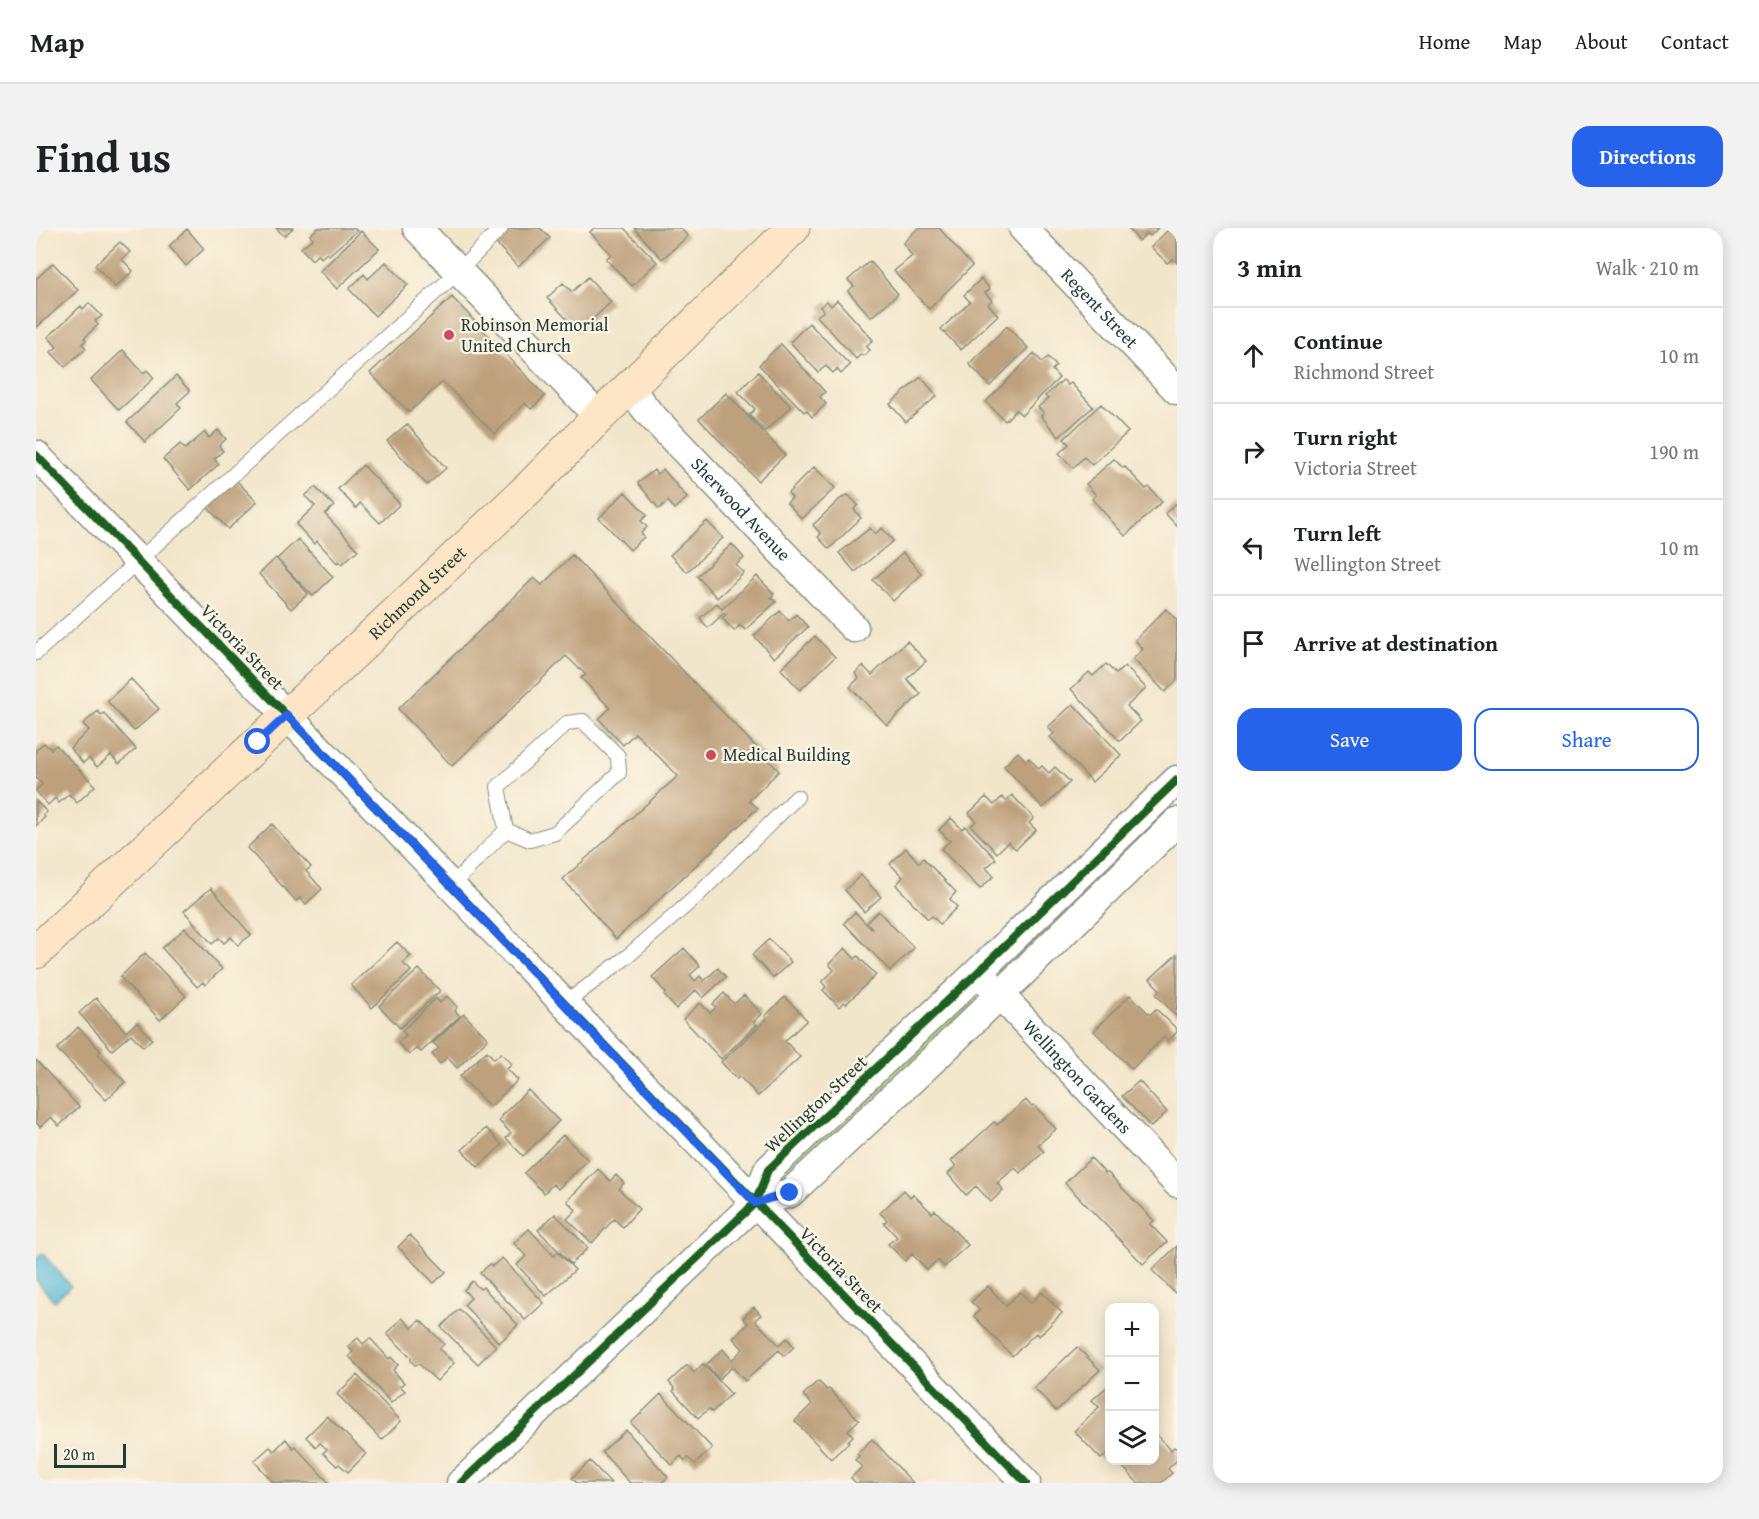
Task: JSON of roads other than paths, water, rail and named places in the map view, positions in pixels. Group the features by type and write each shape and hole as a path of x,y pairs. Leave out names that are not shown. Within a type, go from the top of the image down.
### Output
{"main road":[{"name":"Richmond Street","path":"36,952 530,487 793,228"}],"street":[{"path":"417,228 599,417"},
{"name":"Regent Street","path":"1023,228 1177,390"},
{"name":"Sherwood Avenue","path":"629,388 649,413 854,628"},
{"name":"Victoria Street","path":"36,455 1026,1483"},
{"name":"Wellington Street","path":"461,1483 755,1203 768,1170 1174,789"},
{"name":"Wellington Street","path":"755,1203 790,1193 1177,822"},
{"name":"Wellington Gardens","path":"978,972 1177,1183"}],"lane":[{"path":"36,653 458,272 501,228"},
{"path":"583,721 618,756 618,773 555,833 530,840 506,830 498,787 567,723 583,721"},
{"path":"564,1004 628,956 689,903 797,797"},
{"path":"451,886 506,830"}],"water":[{"path":"42,1253 71,1286 54,1301 36,1280 36,1258"}],"place":[{"name":"Robinson Memorial United Church","path":"449,335"},
{"name":"Medical Building","path":"711,755"}]}
